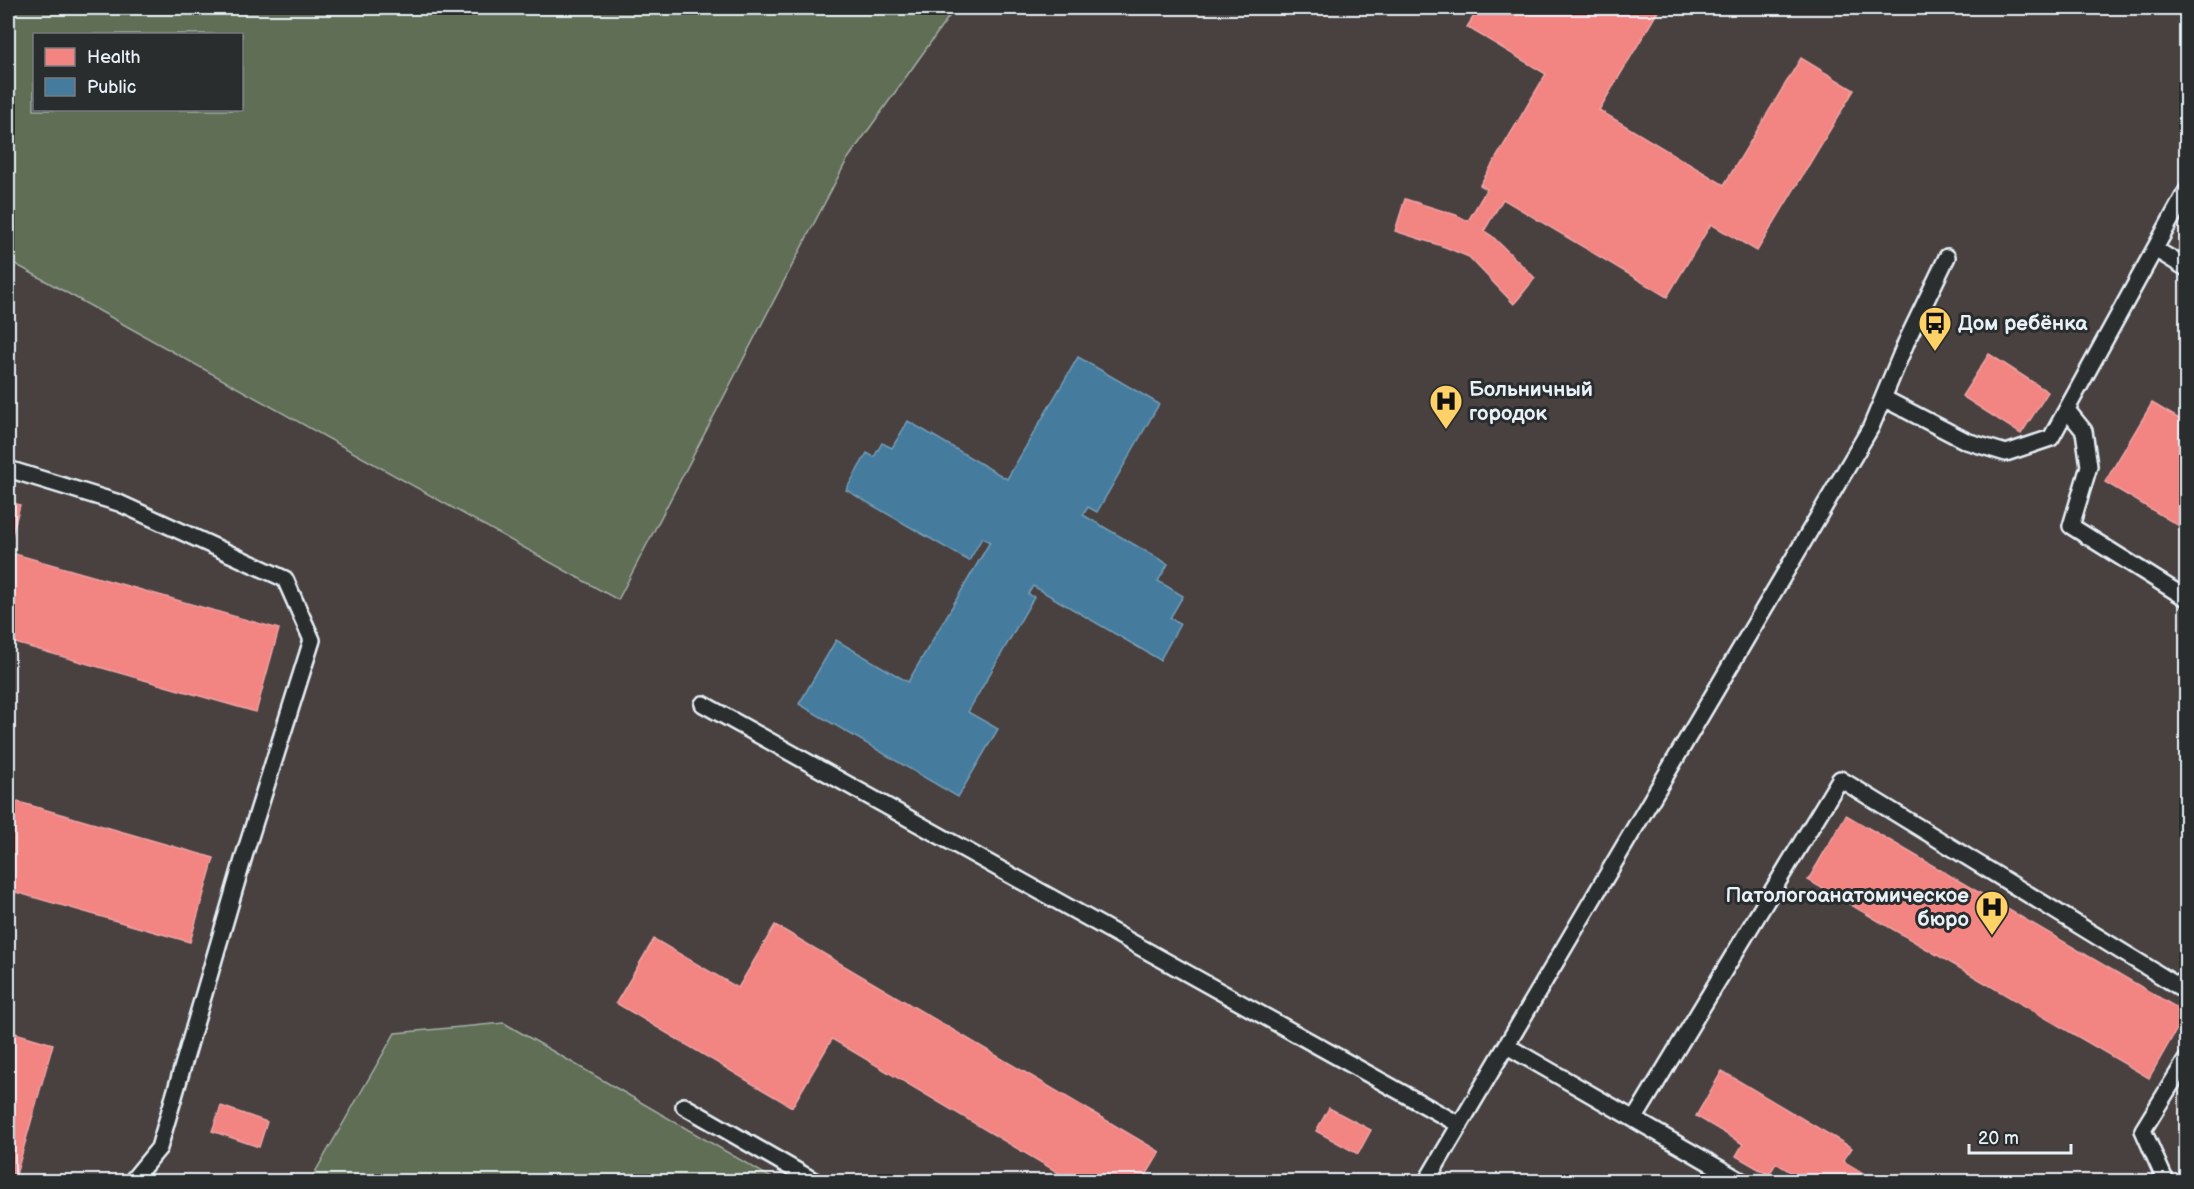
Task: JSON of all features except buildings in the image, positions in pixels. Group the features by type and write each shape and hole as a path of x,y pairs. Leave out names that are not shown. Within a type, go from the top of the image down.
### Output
{"lane":[{"path":"1883,399 1966,441 2006,453 2051,438 2187,192"},
{"path":"2155,249 2187,268"},
{"path":"1426,1182 1871,427 1908,338 1947,257"},
{"path":"2067,410 2084,431 2089,466 2071,526 2187,598"},
{"path":"8,469 119,503 285,579 312,639 245,853 159,1148 131,1182"},
{"path":"703,704 1460,1125"},
{"path":"1635,1118 1840,778 2187,991"},
{"path":"1507,1046 1743,1182"},
{"path":"2166,1182 2143,1130 2187,1060"},
{"path":"684,1106 816,1182"}],"shaded area":[{"name":"Больничный городок","path":"955,8 2186,8 2186,1181 8,1181 8,260 618,600 847,160"}],"green space":[{"path":"8,8 955,8 847,160 618,600 8,260"},
{"path":"504,1023 777,1181 310,1181 395,1033"}],"place":[{"name":"Дом ребёнка","path":"1935,352"},
{"name":"Больничный городок","path":"1446,430"},
{"name":"Патологоанатомическое бюро","path":"1992,936"}]}
